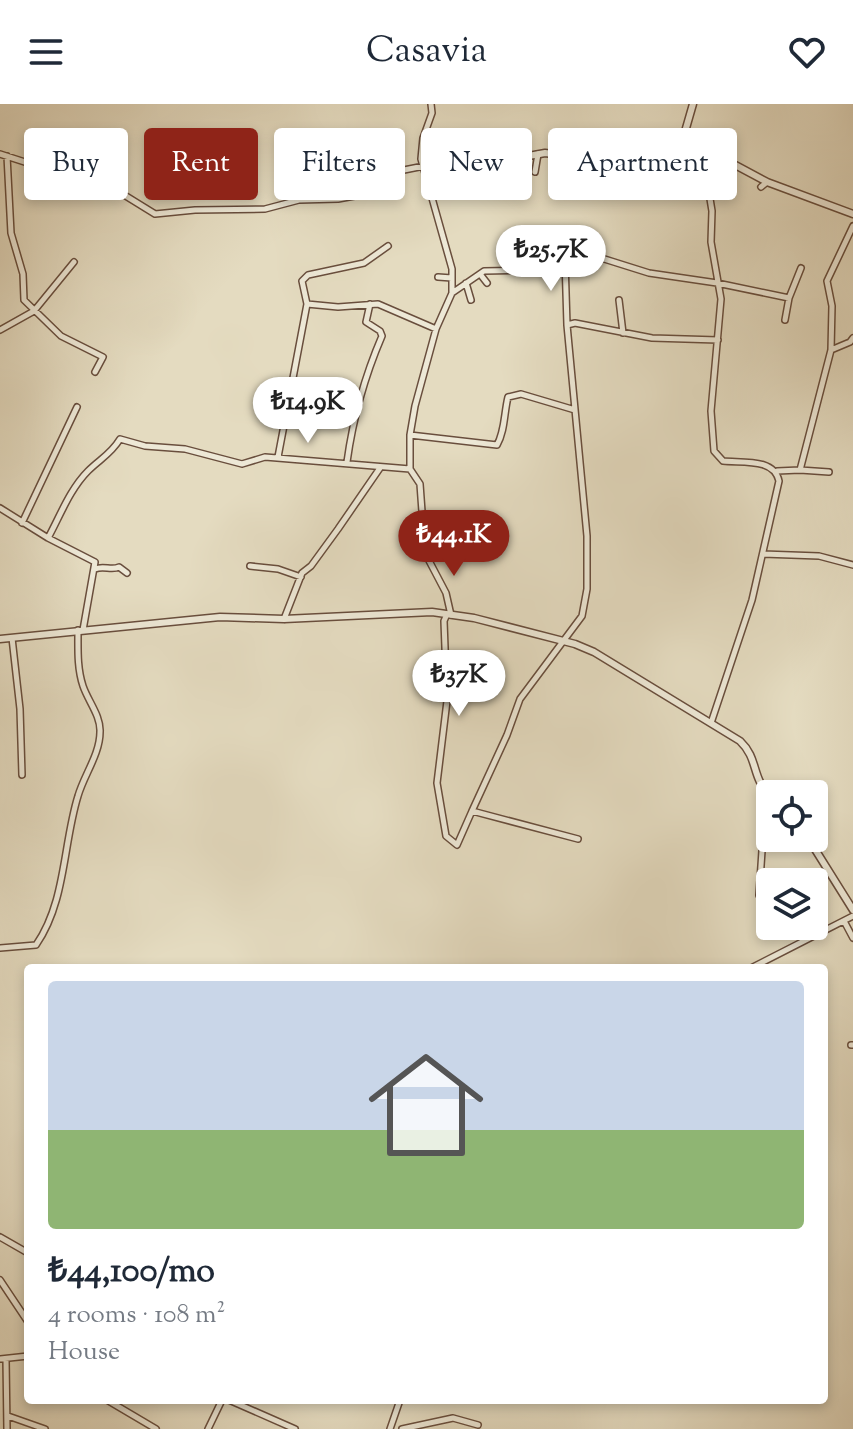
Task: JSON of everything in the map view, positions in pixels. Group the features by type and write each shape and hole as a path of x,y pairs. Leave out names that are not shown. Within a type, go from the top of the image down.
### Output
{"street":[{"path":"428,128 431,104"},
{"path":"686,128 693,104"},
{"path":"535,172 538,154"},
{"path":"532,155 548,154"},
{"path":"95,372 103,357 61,336 24,300 23,274 11,233 3,155 121,193 155,214 265,209 299,200 338,199 360,195 389,173 421,167"},
{"path":"737,166 767,182 853,214"},
{"path":"761,187 767,182"},
{"path":"434,200 443,231 452,293 436,329 415,406 410,435 410,469 420,484 425,553 446,593 449,614 444,621 447,701 437,783 446,836 457,845 520,699 582,616 587,589 587,536 567,325 565,260"},
{"path":"710,200 711,242 721,299 711,411 714,451 723,461 771,465 777,471 779,481 752,600 711,723"},
{"path":"800,470 831,350 832,306 827,281 853,226"},
{"path":"278,457 307,304 302,281 308,275 364,263 388,246"},
{"path":"452,293 484,271 528,270 565,260 598,257 649,273 789,298"},
{"path":"0,330 34,311 74,262"},
{"path":"785,320 789,298 801,268"},
{"path":"480,274 487,283"},
{"path":"438,277 452,278"},
{"path":"466,283 471,300"},
{"path":"619,300 623,333"},
{"path":"307,304 338,307 378,304 436,329"},
{"path":"347,462 356,408 382,336 380,331 366,322 370,304"},
{"path":"567,325 575,323 652,338 718,340"},
{"path":"831,350 853,338"},
{"path":"410,435 497,445 503,435 503,415 508,397 521,394 575,410"},
{"path":"22,523 77,407"},
{"path":"48,538 74,488 87,471 111,453 120,439 145,446 185,449 242,464 254,458 278,457 410,469"},
{"path":"284,619 301,577 380,468"},
{"path":"777,471 829,472"},
{"path":"0,508 95,562 80,630 79,665 83,684 100,724 97,747 77,797 65,867 44,933 36,945 0,948"},
{"path":"763,554 819,556 853,565"},
{"path":"250,566 278,569 301,577"},
{"path":"94,569 119,567 127,573"},
{"path":"0,639 220,617 284,619 432,612 474,618 564,641 594,652 740,741 750,751 758,780"},
{"path":"12,638 20,709 22,775"},
{"path":"472,811 578,839"},
{"path":"759,964 844,921 853,913 816,852"},
{"path":"844,921 853,938"},
{"path":"0,1237 24,1251"},
{"path":"0,1280 24,1316"},
{"path":"7,1429 3,1359 24,1356"},
{"path":"116,1404 154,1429"},
{"path":"208,1429 220,1404"},
{"path":"238,1404 295,1429"},
{"path":"390,1429 399,1404"},
{"path":"8,1416 45,1429"},
{"path":"402,1429 453,1418 478,1425"}]}
